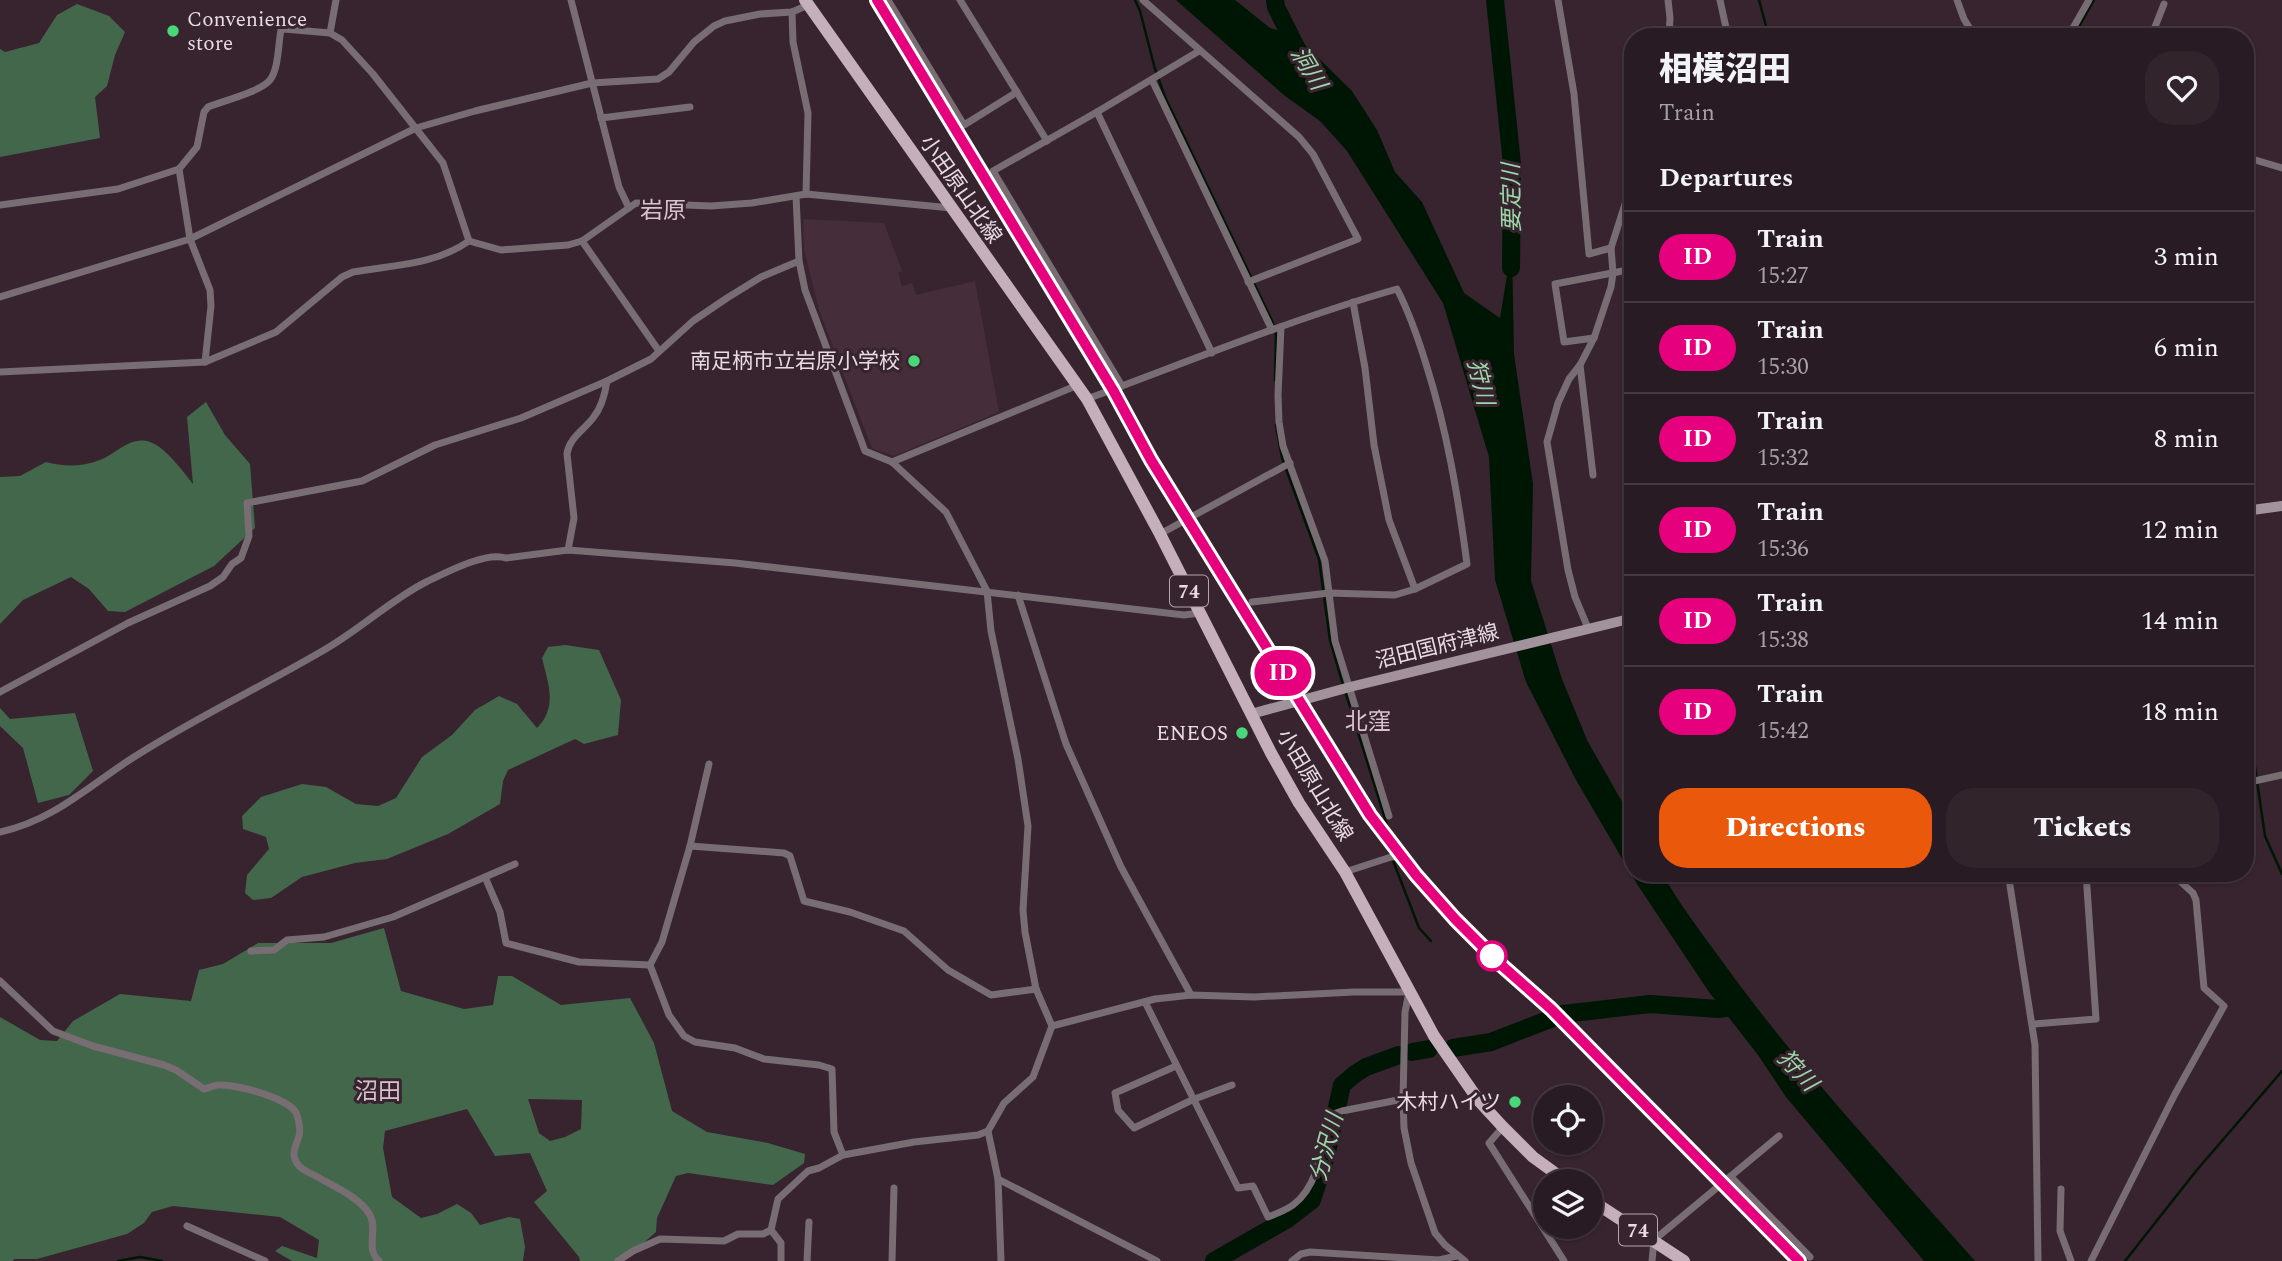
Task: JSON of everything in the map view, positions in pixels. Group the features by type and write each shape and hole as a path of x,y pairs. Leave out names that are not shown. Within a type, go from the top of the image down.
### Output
{"main road":[{"name":"小田原山北線","path":"807,2 1087,399 1299,803 1345,872 1440,1044 1479,1101 1534,1157 1550,1169"},
{"path":"2254,510 2282,506"},
{"name":"沼田国府津線","path":"1251,714 1624,620"},
{"name":"74","path":"1603,1208 1684,1261"}],"street":[{"path":"330,33 337,0"},
{"path":"571,0 619,187 629,208"},
{"path":"888,0 964,125 1017,92"},
{"path":"960,0 1046,141"},
{"path":"1143,0 1299,137 1313,154 1358,239 1248,282"},
{"path":"1558,0 1574,94 1589,254 1611,248"},
{"path":"1668,0 1669,28"},
{"path":"1720,0 1726,28"},
{"path":"1957,0 1970,28"},
{"path":"2073,28 2089,0"},
{"path":"0,297 190,239 416,128 464,113 592,83 658,79 669,72 694,42 714,26 760,14 792,12 807,2"},
{"path":"2155,28 2164,4"},
{"path":"792,12 793,42 808,113 806,194"},
{"path":"0,205 118,189 178,169 197,147 204,112 208,107 249,92 269,81 274,71 281,30 330,33 342,40 373,74 443,163 469,241"},
{"path":"1122,386 993,171 1199,51"},
{"path":"1152,80 1272,330"},
{"path":"601,118 690,107"},
{"path":"1097,112 1212,353"},
{"path":"2254,160 2282,168"},
{"path":"178,169 190,239 210,290 211,306 205,362"},
{"path":"469,241 501,250 582,242 636,203 711,206 752,203 806,194 951,208"},
{"path":"771,1230 778,1199 792,1184 808,1171 843,1155 914,1142 978,1135 988,1131 1004,1103 1033,1077 1052,1026 1036,989 1023,910 1028,826 1018,759 991,631 987,591 946,512 892,462 865,451 826,351 806,290 799,261 796,196"},
{"path":"1588,628 1575,597 1568,570 1547,442 1558,404 1569,379 1580,365 1594,338 1611,287 1611,248 1624,207"},
{"path":"0,372 205,362 276,332 342,277 353,272 428,261 453,252 469,241"},
{"path":"582,242 659,351"},
{"path":"0,691 128,623 210,586 223,577 232,564 241,558 249,536 247,503 362,481 435,445 522,418 607,382 650,359 693,321 727,298 761,278 799,261"},
{"path":"1594,338 1564,342 1555,284 1624,271"},
{"path":"1087,399 1272,330 1397,289 1414,325 1450,452 1466,564 1415,589 1395,595 1329,593 1252,602"},
{"path":"1353,302 1388,520 1415,589"},
{"path":"1281,327 1279,422 1283,446 1325,561 1335,641 1390,816"},
{"path":"1580,365 1593,475"},
{"path":"568,550 574,518 568,445 594,416 604,398 607,382"},
{"path":"892,462 1078,385"},
{"path":"1160,534 1290,463"},
{"path":"0,832 53,812 85,793 130,759 186,725 326,650 423,583 498,555 506,558 568,550 735,563 1184,614 1200,613"},
{"path":"1018,595 1066,744 1121,867 1191,995"},
{"path":"709,764 690,846 662,942 650,965 669,1015 684,1036 695,1042 735,1048 764,1059 832,1069 834,1132 843,1155"},
{"path":"2254,781 2282,775"},
{"path":"690,846 784,853 790,856 804,901 850,912 904,931 948,970 991,995 1036,989"},
{"path":"1345,872 1391,857 1397,858"},
{"path":"251,951 274,950 287,940 324,937 393,917 515,864"},
{"path":"485,877 500,912 506,943 579,962 650,965"},
{"path":"2010,882 2034,1024 2038,1261"},
{"path":"2034,1024 2096,1019 2087,882"},
{"path":"2091,1261 2175,1094 2224,1006 2204,988 2196,900 2193,893 2181,882"},
{"path":"0,981 53,1031 93,1046 164,1065 204,1089 217,1085 234,1086 290,1105 296,1111 300,1125 300,1134 293,1147 296,1163 368,1211 373,1226 374,1257 379,1261"},
{"path":"1052,1026 1145,1002 1191,995 1254,997 1409,992 1405,1012 1404,1128 1411,1163 1435,1233 1461,1258"},
{"path":"1145,1002 1238,1188 1253,1186 1268,1217 1291,1207 1309,1188 1328,1116 1403,1099"},
{"path":"1176,1066 1115,1093 1118,1110 1134,1128 1192,1100 1232,1085"},
{"path":"1503,1127 1489,1143 1564,1261"},
{"path":"988,1131 998,1179 1001,1261"},
{"path":"1652,1261 1654,1240 1779,1136"},
{"path":"1731,1177 1810,1257"},
{"path":"998,1179 1157,1261"},
{"path":"892,1261 894,1188"},
{"path":"2061,1189 2060,1231 2071,1261"},
{"path":"807,1261 808,1222"},
{"path":"187,1226 250,1258 265,1261"},
{"path":"618,1261 660,1239 724,1241 738,1234 763,1234 771,1230"},
{"path":"771,1230 781,1243 781,1261"},
{"path":"1292,1261 1301,1254 1310,1252 1439,1261 1461,1258"}],"shaded area":[{"name":"南足柄市立岩原小学校","path":"803,219 884,223 902,271 898,273 902,286 912,283 916,295 975,281 999,412 894,456 874,449 819,310 804,249"}],"green space":[{"path":"77,4 109,16 125,32 115,55 107,86 95,97 100,138 0,157 0,49 5,52 39,43 57,15"},
{"path":"206,402 225,435 250,464 255,528 214,566 125,612 108,611 89,589 71,577 23,600 0,624 0,477 20,476 46,462 59,465 86,464 106,457 130,443 143,441 162,449 193,484 187,417"},
{"path":"565,645 599,650 621,700 618,735 584,744 575,739 508,770 503,781 500,804 448,834 387,859 355,863 302,877 271,898 253,900 245,893 247,875 269,849 266,837 243,829 242,816 261,797 302,784 326,787 356,804 378,806 396,798 422,757 452,735 475,710 499,696 517,704 537,728 547,712 550,694 542,658 548,647"},
{"path":"0,708 10,719 75,713 93,771 69,795 38,803 23,748 0,726"},
{"path":"384,928 401,991 464,1009 493,1005 498,976 512,976 561,1005 630,998 654,1043 672,1111 707,1132 768,1143 805,1154 804,1163 773,1185 688,1173 676,1176 657,1218 656,1232 623,1261 580,1261 534,1202 547,1191 530,1153 495,1156 467,1109 385,1131 383,1148 392,1197 421,1218 457,1204 471,1213 480,1225 509,1217 520,1219 525,1247 523,1261 292,1261 275,1251 282,1246 317,1258 319,1240 280,1217 173,1206 152,1212 144,1223 127,1234 37,1259 0,1261 0,1017 40,1040 57,1041 73,1021 120,994 191,1001 199,970 223,964 258,943 331,943","holes":["528,1099 582,1100 581,1129 550,1141 539,1133"]}],"water":[{"name":"狩川","path":"1176,0 1235,0 1270,28 1295,35 1352,91 1377,130 1395,172 1422,202 1464,293 1500,318 1512,245 1514,354 1533,484 1531,581 1562,679 1587,740 1624,805 1624,862 1576,780 1526,682 1495,580 1489,457 1443,303 1347,151 1320,121 1285,96"},
{"name":"狩川","path":"1636,882 1667,882 1698,929 1781,1039 1975,1261 1924,1261 1786,1097 1758,1055 1709,992"}],"waterway":[{"path":"1135,0 1165,97 1273,323 1276,336 1275,380"},
{"name":"洞川","path":"1275,0 1299,53"},
{"name":"要定川","path":"1495,0 1512,164 1511,268"},
{"path":"1759,0 1767,28"},
{"path":"2078,28 2094,0"},
{"path":"1276,425 1282,458 1319,559 1330,640 1343,685"},
{"path":"1345,691 1387,825 1389,850 1419,928 1431,941"},
{"path":"2254,760 2265,836 2282,874"},
{"name":"分沢川","path":"1453,1048 1491,1042 1563,1014 1650,1004 1718,1009 1741,1006"},
{"name":"分沢川","path":"1412,1052 1429,1049"},
{"name":"分沢川","path":"1214,1261 1286,1220 1312,1200 1326,1156 1342,1085 1366,1067 1399,1055"},
{"path":"2125,1261 2196,1171 2282,1071"},
{"name":"分沢川","path":"118,1261 140,1257 162,1261"}],"railway":[{"path":"877,0 1113,390 1151,460 1360,802 1416,875 1455,919 1551,1009"},
{"path":"1545,1003 1799,1261"}],"train":[{"name":"ID","path":"877,0 1113,390 1151,460 1360,802 1416,875 1455,919 1551,1009 1799,1261"}],"place":[{"name":"Convenience store","path":"173,31"},
{"name":"南足柄市立岩原小学校","path":"914,361"},
{"name":"ENEOS","path":"1242,733"},
{"name":"木村ハイツ","path":"1515,1102"}],"district":[{"name":"岩原","path":"663,210"},
{"name":"北窪","path":"1368,721"},
{"name":"沼田","path":"378,1091"}]}
